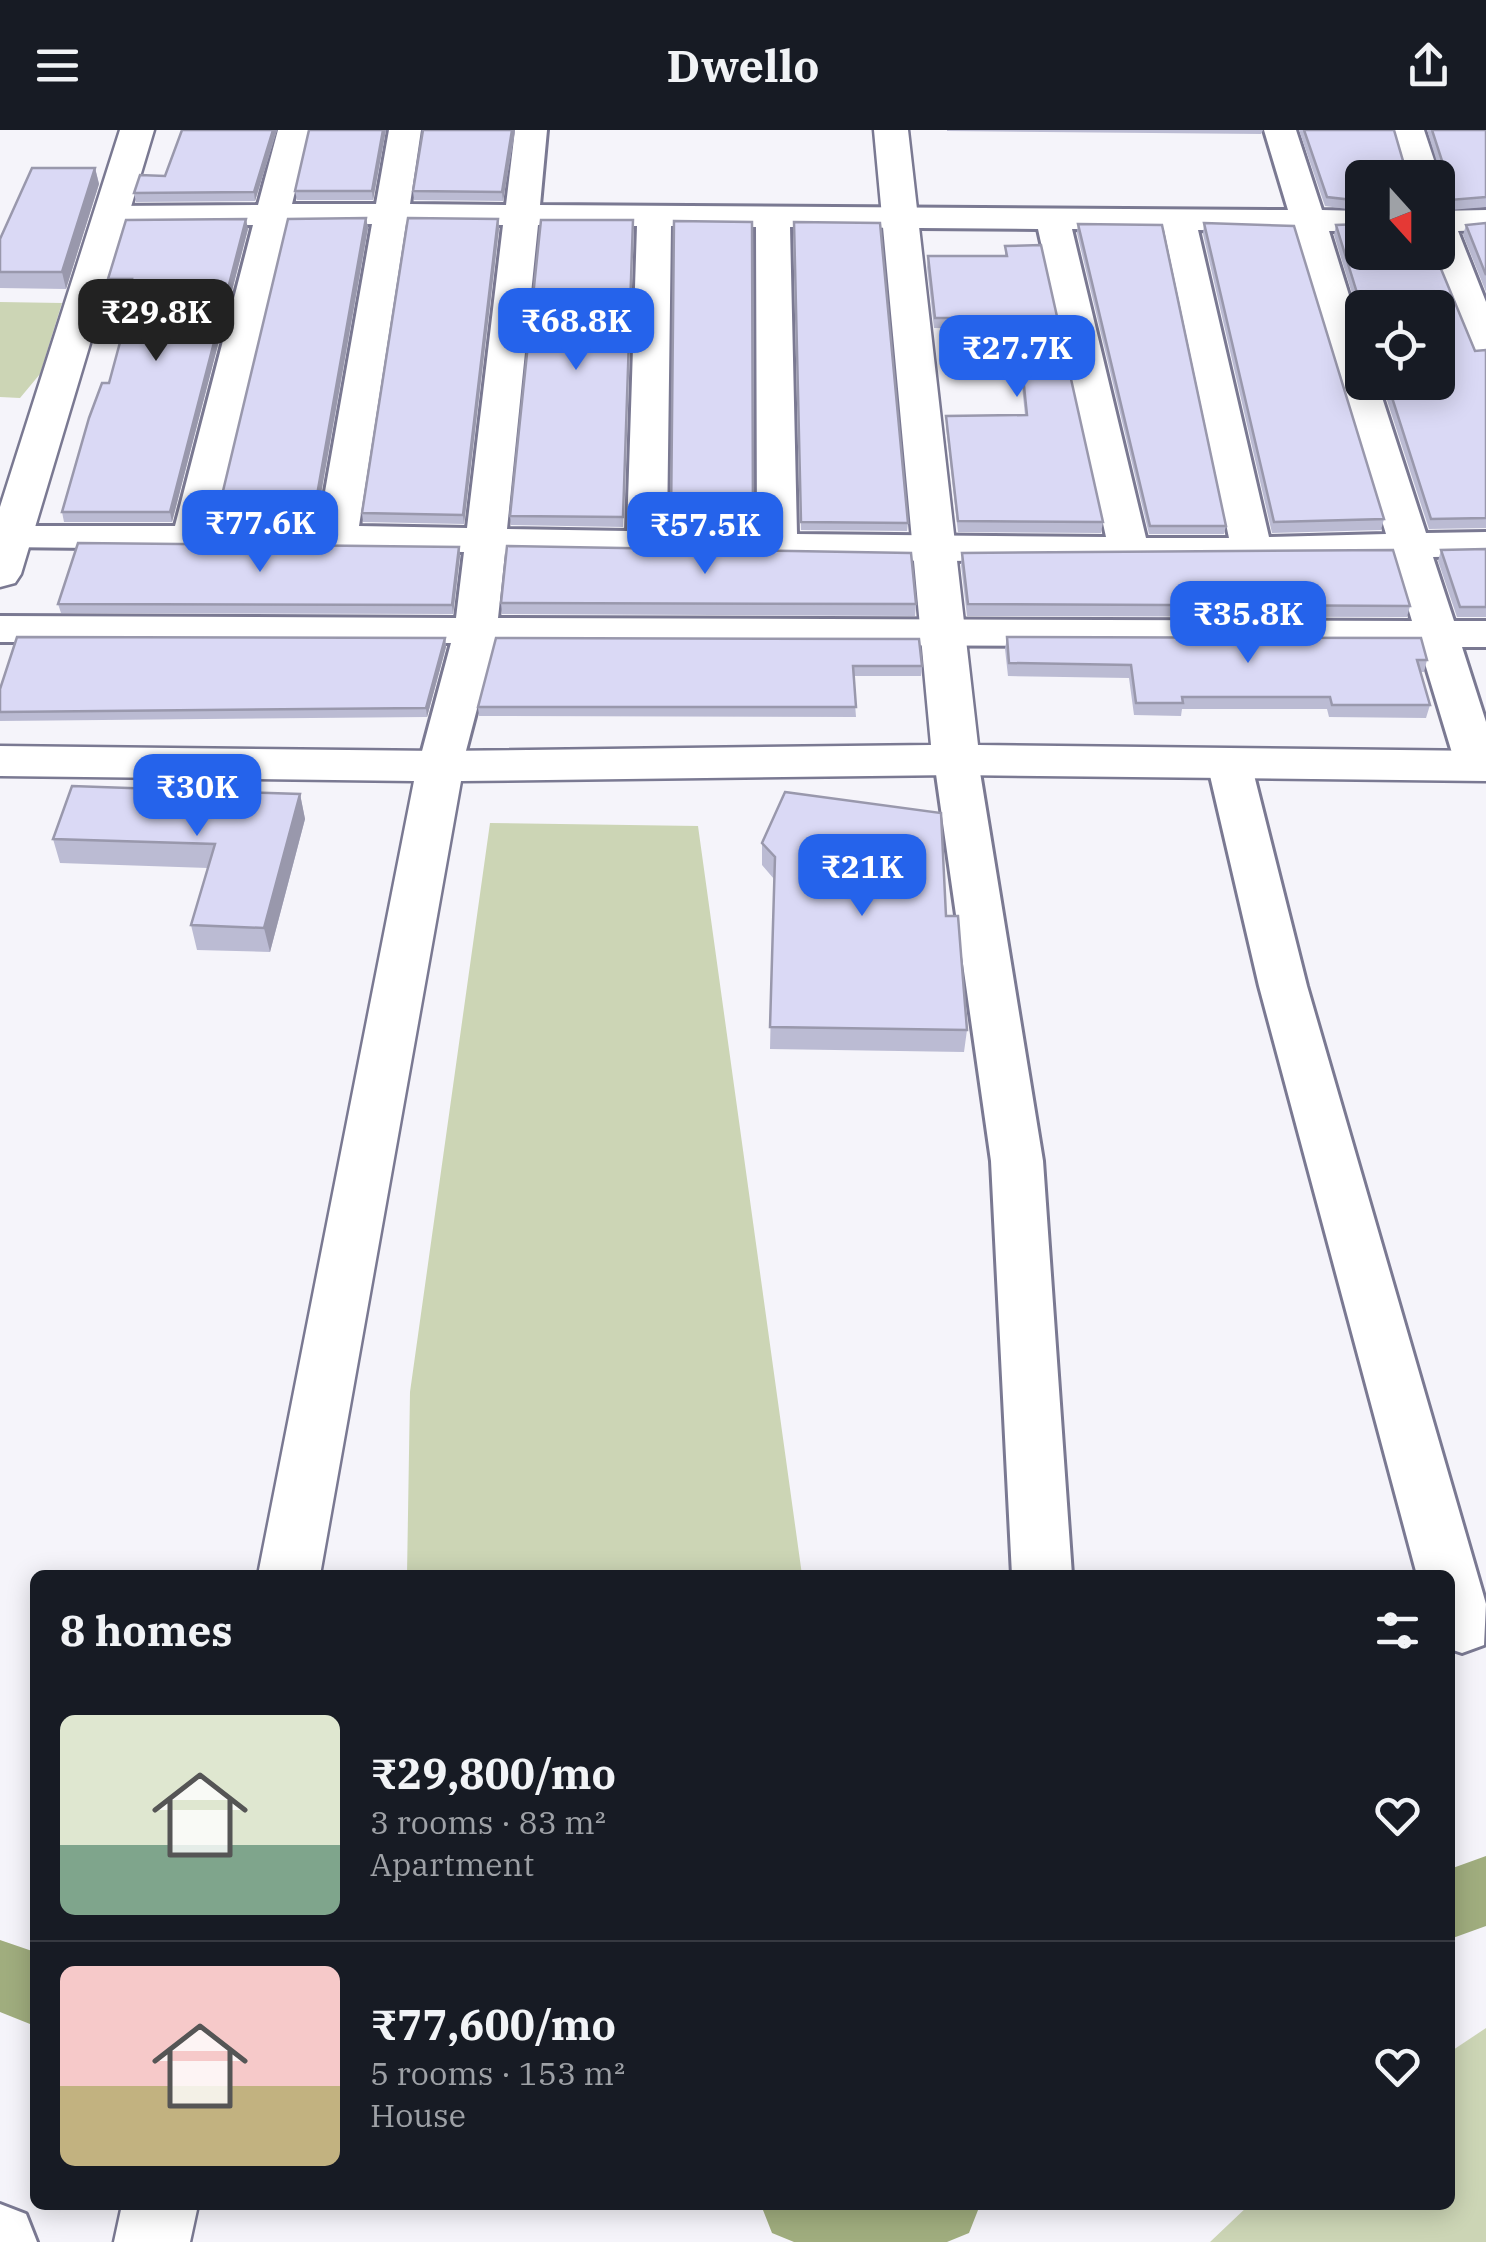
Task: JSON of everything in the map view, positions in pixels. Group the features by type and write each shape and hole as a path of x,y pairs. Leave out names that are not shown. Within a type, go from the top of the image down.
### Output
{"street":[{"path":"137,130 5,557 191,540 337,538 934,549 1252,550 1486,544"},
{"path":"191,540 294,130"},
{"path":"337,538 405,130"},
{"path":"290,1570 440,766 476,630 531,130"},
{"path":"891,130 956,760 1008,1092 1022,1218 1031,1456 1042,1570"},
{"path":"0,762 440,766 956,760 1230,767 1482,766 1436,634 1280,130"},
{"path":"1408,130 1417,160"},
{"path":"111,216 1052,216 1178,222 1345,221"},
{"path":"647,544 654,216"},
{"path":"773,216 778,546"},
{"path":"1052,216 1128,549"},
{"path":"1455,221 1486,220"},
{"path":"1178,222 1252,550"},
{"path":"1455,267 1486,348"},
{"path":"0,630 1486,634"},
{"path":"1230,767 1283,986 1446,1570"},
{"path":"152,2242 159,2210"}],"green space":[{"path":"0,302 62,303 40,374 20,398 0,397"},
{"path":"490,823 698,826 801,1570 407,1570 410,1392"},
{"path":"1486,2028 1486,2242 1210,2242 1244,2210 1455,2210 1455,2049"}],"building":[{"path":"182,130 273,130 254,192 134,193 140,175 165,176"},
{"path":"309,130 383,130 372,191 295,191"},
{"path":"423,130 512,130 502,192 413,191"},
{"path":"1304,130 1394,130 1403,160 1345,160 1345,199 1327,197"},
{"path":"1432,130 1486,130 1486,197 1455,200 1455,160 1442,160"},
{"path":"32,168 95,168 62,272 0,272 0,239"},
{"path":"366,218 314,512 218,512 288,219"},
{"path":"408,218 498,219 463,515 362,513"},
{"path":"246,219 170,512 62,512 89,418 102,383 109,383 136,283 131,283 132,279 108,279 126,220"},
{"path":"541,220 633,220 623,517 510,516"},
{"path":"674,221 752,222 753,521 671,520"},
{"path":"794,222 880,223 908,523 801,522"},
{"path":"1204,223 1294,226 1384,519 1274,522"},
{"path":"1486,223 1486,275 1466,225"},
{"path":"1078,224 1162,225 1226,526 1150,526"},
{"path":"1336,225 1345,225 1345,254"},
{"path":"1041,245 1103,522 958,521 946,416 1027,415 1017,318 935,318 928,256 1007,256 1005,246"},
{"path":"1350,270 1441,270 1450,290 1356,290"},
{"path":"1455,303 1475,351 1486,350 1486,518 1431,519 1393,400 1455,400"},
{"path":"78,543 459,547 452,605 58,604"},
{"path":"507,546 911,553 916,604 501,603"},
{"path":"1486,549 1486,607 1460,607 1441,550"},
{"path":"1393,550 1410,606 968,604 962,553"},
{"path":"17,637 445,638 426,708 0,712 0,689"},
{"path":"1007,637 1421,638 1427,660 1417,660 1430,705 1332,705 1330,697 1182,697 1183,703 1136,703 1131,665 1009,663"},
{"path":"496,638 919,639 922,666 853,666 856,707 478,707"},
{"path":"72,786 300,794 264,928 191,925 215,844 53,839"},
{"path":"785,792 941,813 946,916 958,916 967,1030 770,1027 775,857 762,843"}],"waterway":[{"path":"1455,1902 1486,1891"},
{"path":"0,1976 30,1987"},
{"path":"826,2210 858,2216 903,2210"}]}
